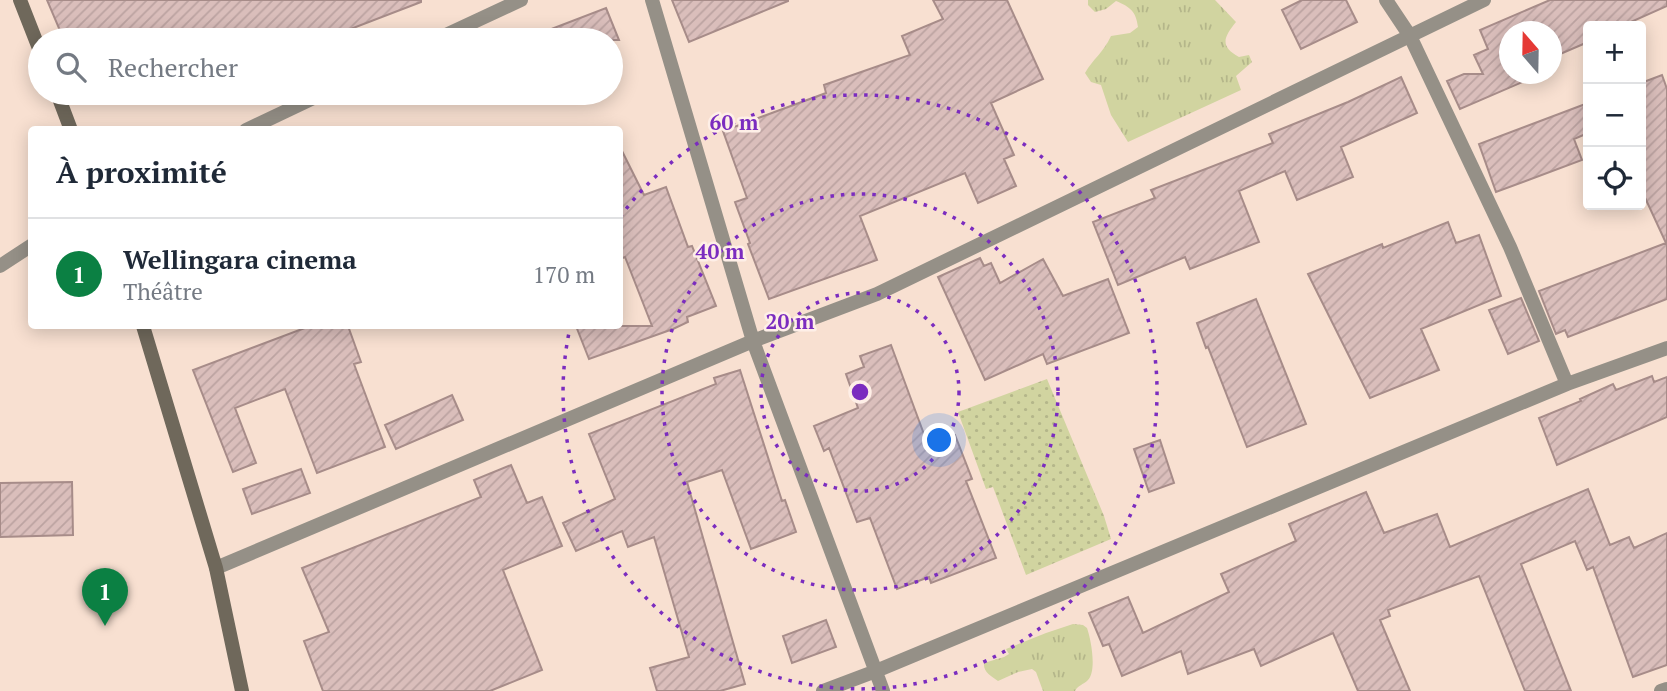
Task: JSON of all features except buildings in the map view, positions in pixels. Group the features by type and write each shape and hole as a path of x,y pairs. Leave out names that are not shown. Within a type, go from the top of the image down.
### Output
{"street":[{"path":"20,0 31,28"},
{"path":"461,28 521,0"},
{"path":"652,0 753,341 883,691"},
{"path":"1386,0 1409,36 1510,247 1567,384"},
{"path":"216,568 753,341 877,295 1485,0"},
{"path":"62,105 69,126"},
{"path":"254,126 299,105"},
{"path":"0,266 28,248"},
{"path":"144,329 216,568 243,691"},
{"path":"823,691 1567,384 1667,348"},
{"path":"1661,691 1667,689"}],"green space":[{"path":"1088,0 1215,0 1236,22 1226,37 1228,49 1239,57 1249,55 1252,62 1236,76 1241,90 1128,142 1111,115 1101,85 1091,82 1085,73 1111,36 1130,33 1138,27 1136,17 1132,10 1116,1 1106,9 1095,12 1088,5"},
{"path":"1047,379 1111,539 1026,575 993,487 986,489 958,412"},
{"path":"1073,624 1087,628 1093,662 1091,676 1075,691 1043,691 1036,672 1032,669 998,681 985,669 984,663 1009,654 1006,649"}],"place":[{"name":"Wellingara cinema","path":"105,626"}]}
